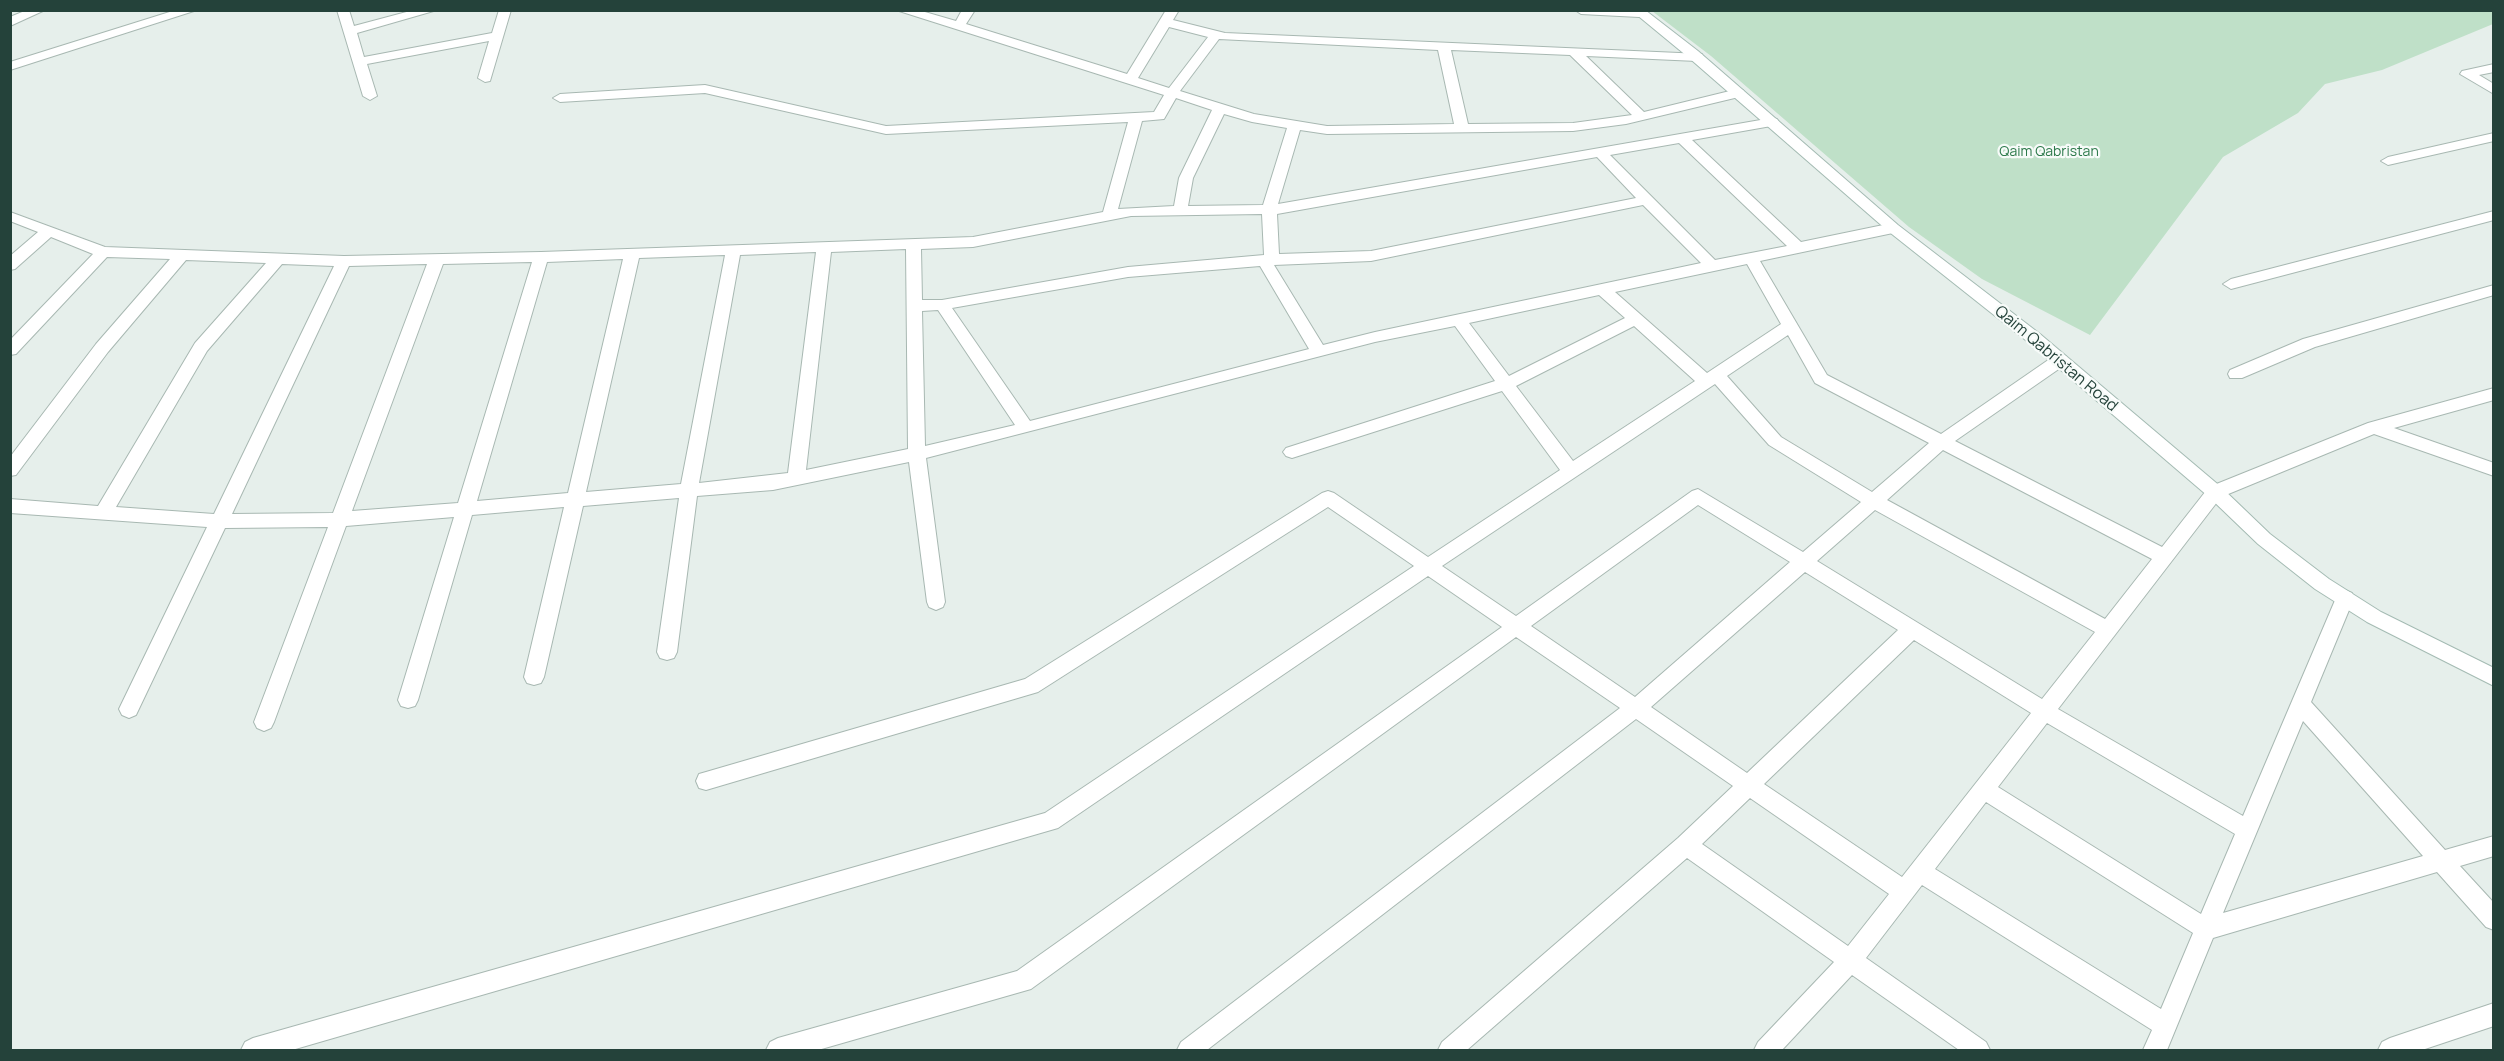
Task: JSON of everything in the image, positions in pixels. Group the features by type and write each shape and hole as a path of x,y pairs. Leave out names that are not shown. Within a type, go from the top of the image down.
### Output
{"street":[{"path":"10,22 39,10"},
{"path":"10,66 191,10"},
{"path":"343,10 370,96"},
{"path":"349,31 431,10"},
{"path":"485,78 505,10"},
{"path":"902,10 1252,118 1327,130 1573,127 1641,116 1738,93"},
{"path":"959,26 969,10"},
{"path":"1581,10 1638,12"},
{"name":"Qaim Qabristan Road","path":"1638,12 1697,57 1893,228 2060,360 2215,492 2264,539 2344,598 2374,617 2493,678"},
{"path":"1130,80 1170,16 1216,34 1697,57"},
{"path":"560,98 705,89 886,130 1159,116 1172,93 1216,34"},
{"path":"359,62 497,36"},
{"path":"1444,46 1462,128"},
{"path":"1574,52 1641,116"},
{"path":"2493,68 2467,74 2493,90"},
{"path":"1180,210 1186,178 1220,108"},
{"path":"1109,216 1136,117"},
{"path":"10,216 103,252 344,261 541,257 973,242 1131,211 1283,209 1772,122"},
{"path":"1294,126 1269,209 1268,260 1318,351"},
{"path":"2388,161 2493,137"},
{"path":"1682,138 1798,248"},
{"path":"1600,153 1712,266"},
{"path":"914,306 942,305 1128,272 1268,260 1371,256 1647,200"},
{"path":"2231,284 2493,215"},
{"path":"10,506 218,521 340,519 773,483 917,454 1026,428 1318,351 1458,319 1893,228"},
{"path":"10,265 49,231"},
{"path":"913,244 917,454 936,602"},
{"path":"796,479 824,247"},
{"path":"667,652 689,490 732,250"},
{"path":"10,350 103,252"},
{"path":"534,677 573,500 632,254"},
{"path":"10,470 102,348 182,255"},
{"path":"408,700 541,257"},
{"path":"1751,258 1821,379 2165,557"},
{"path":"103,513 201,347 278,259"},
{"path":"264,722 437,259"},
{"path":"129,709 344,261"},
{"path":"1602,289 1636,319 1712,378 1775,441 1874,501 2109,630"},
{"path":"2236,374 2309,343 2493,290"},
{"path":"942,305 1026,428"},
{"path":"1458,319 1571,472"},
{"path":"1292,452 1506,384 1636,319"},
{"path":"253,1050 1051,821 1428,566 1790,326"},
{"path":"1189,1050 1636,708 1941,442 2060,360"},
{"path":"1766,1050 1850,961 2215,492 2374,427 2493,394"},
{"path":"2374,427 2493,470"},
{"path":"778,1050 1023,981 1698,496 2046,712 2248,830"},
{"path":"706,781 1031,686 1328,498 1905,892"},
{"path":"2155,1050 2344,598"},
{"path":"1450,1050 1686,845 1912,629"},
{"path":"2300,704 2493,920"},
{"path":"1985,790 2206,929 2493,846"},
{"path":"1686,845 1978,1050"},
{"path":"1921,872 2166,1026"},
{"path":"2390,1050 2493,1014"}],"green space":[{"name":"Qaim Qabristan","path":"2493,10 2493,24 2382,70 2325,84 2298,113 2223,157 2090,335 1982,279 1909,227 1711,56 1652,11"}]}
